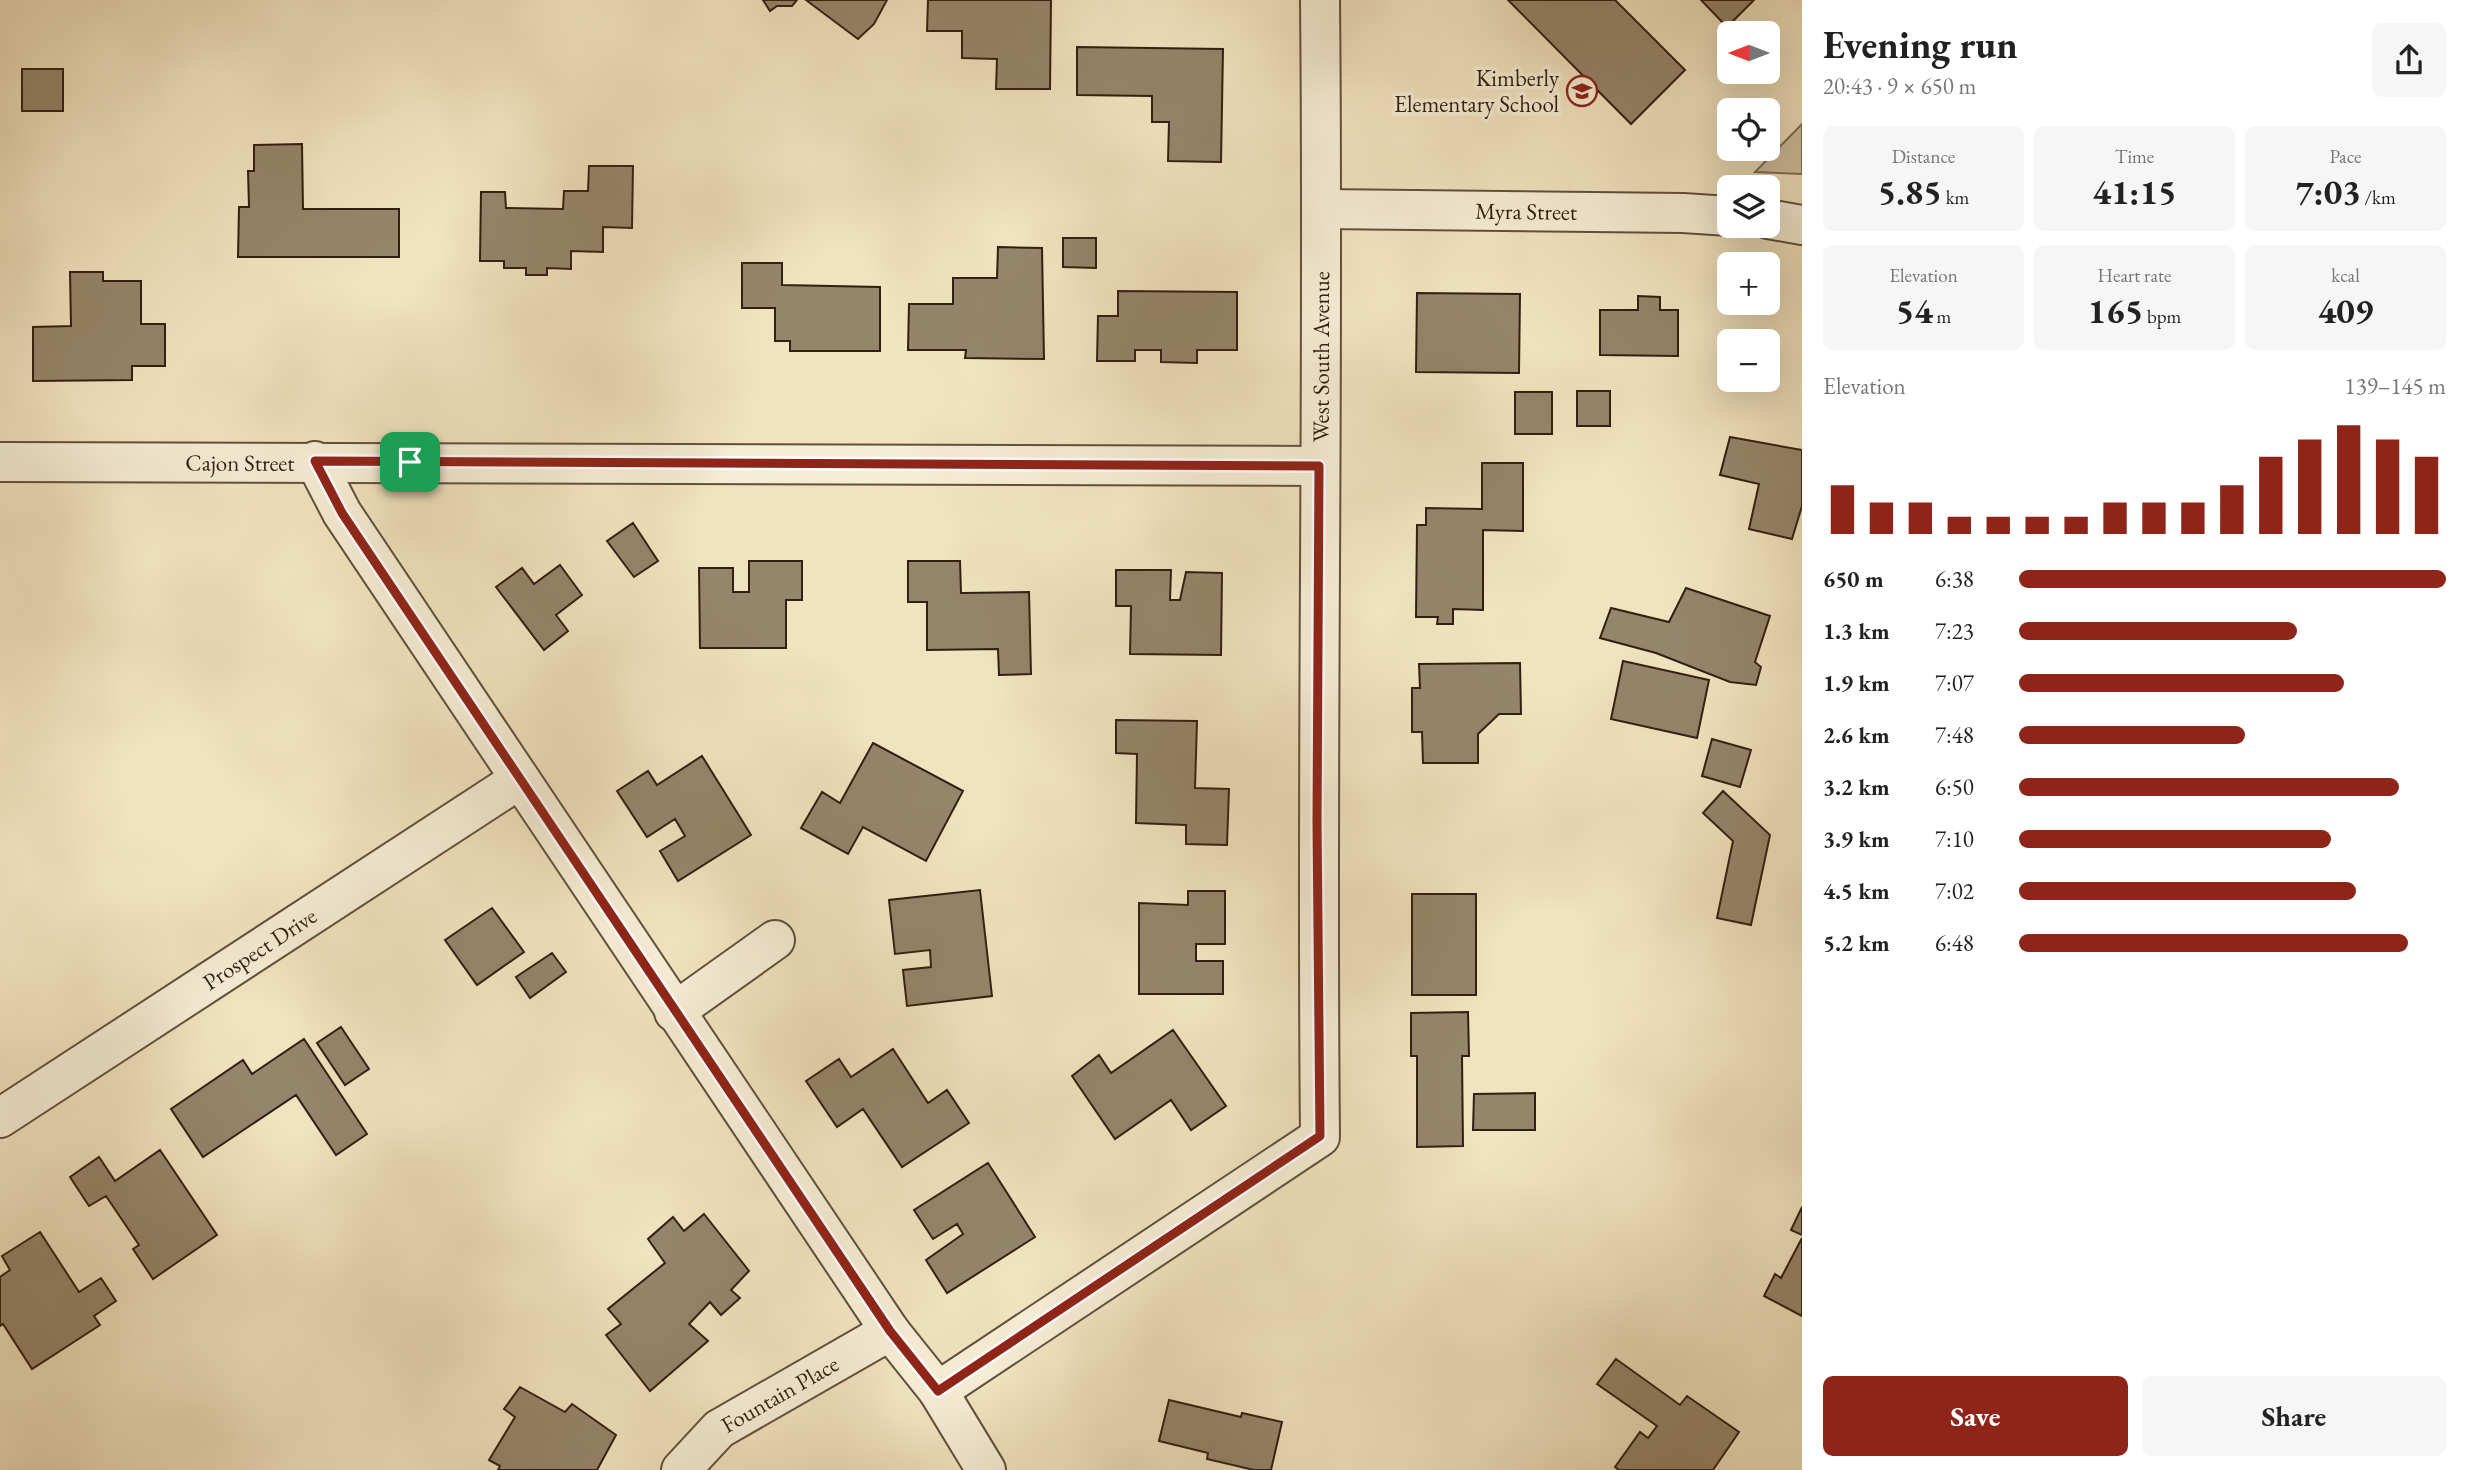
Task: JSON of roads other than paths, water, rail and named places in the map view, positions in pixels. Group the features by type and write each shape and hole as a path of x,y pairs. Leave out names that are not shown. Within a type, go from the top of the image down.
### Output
{"street":[{"name":"West South Avenue","path":"938,1391 1320,1136 1317,836 1321,0"},
{"name":"Myra Street","path":"1322,209 1717,215"},
{"path":"1780,221 1802,225"},
{"path":"315,461 342,513 890,1331 938,1391 986,1470"},
{"name":"Cajon Street","path":"0,462 1319,466"},
{"name":"Prospect Drive","path":"0,1118 520,779"},
{"path":"674,1012 775,940"},
{"name":"Fountain Place","path":"681,1470 719,1429 890,1331"}],"place":[{"name":"Kimberly Elementary School","path":"1582,91"}]}
